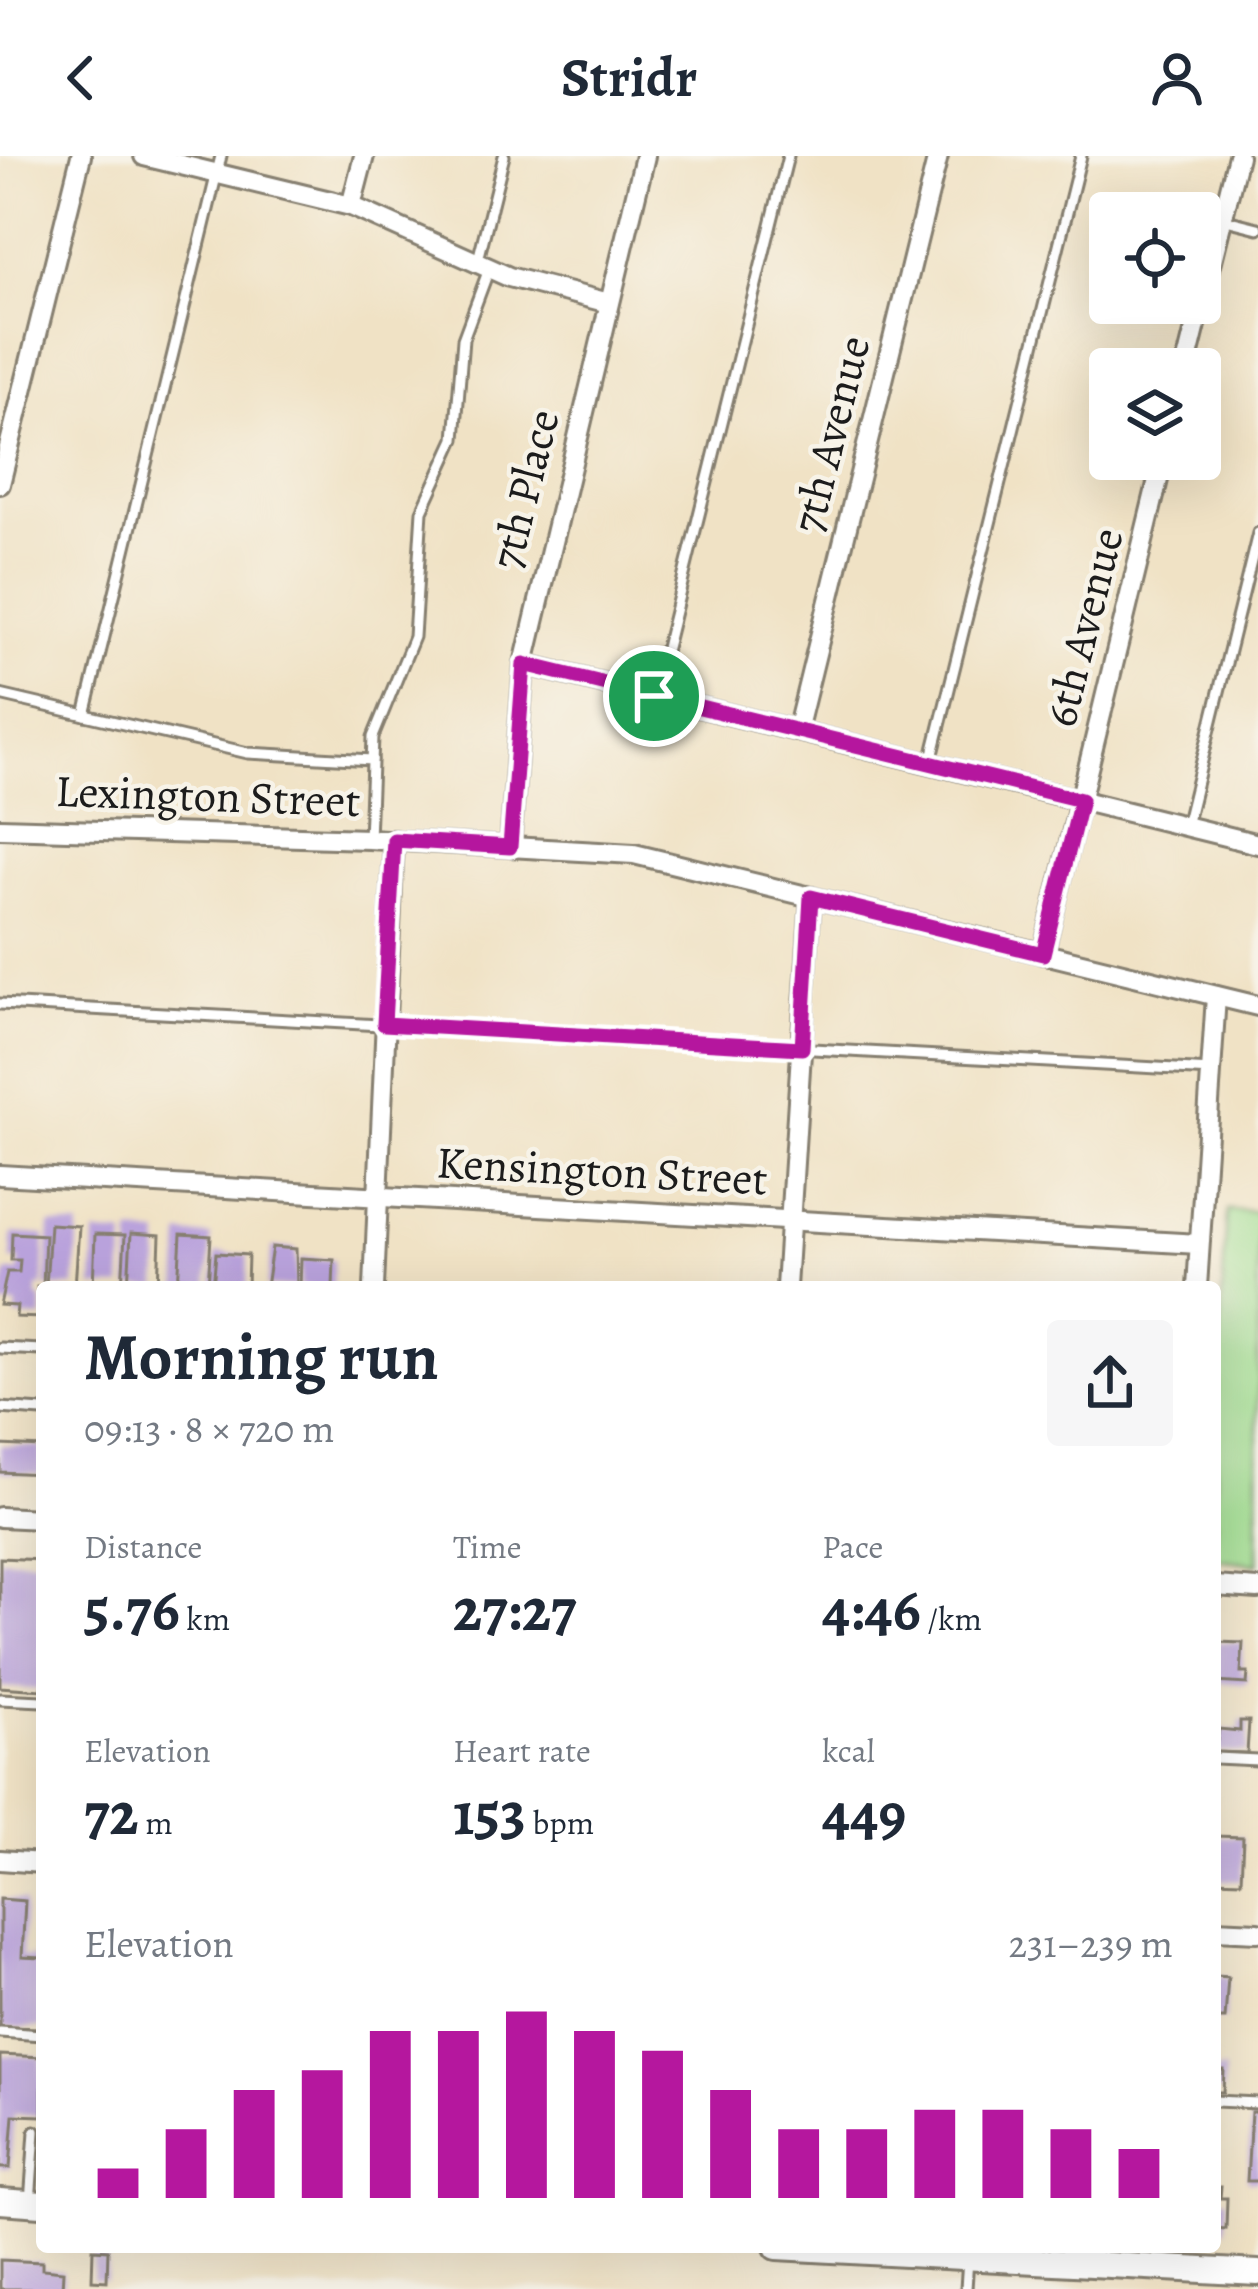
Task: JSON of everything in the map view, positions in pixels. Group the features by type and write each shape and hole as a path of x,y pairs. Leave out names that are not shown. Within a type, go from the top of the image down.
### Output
{"main road":[{"path":"0,2201 36,2203"},
{"path":"936,2253 968,2258 1142,2258 1258,2273"}],"street":[{"path":"0,484 81,156"},
{"path":"144,156 219,165 351,206 483,266 609,303"},
{"path":"351,206 364,156"},
{"name":"7th Place","path":"510,847 524,664 645,156"},
{"name":"7th Avenue","path":"797,730 938,156"},
{"path":"1221,219 1238,156"},
{"name":"6th Avenue","path":"1043,954 1158,480"},
{"path":"524,664 1258,844"},
{"name":"Lexington Street","path":"0,828 394,840 634,854 1258,1006"},
{"path":"374,1281 394,840"},
{"path":"786,1281 811,897"},
{"path":"1197,1281 1216,996"},
{"name":"Kensington Street","path":"0,1174 1199,1244"},
{"path":"0,1517 36,1519"},
{"path":"1221,1586 1258,1589"},
{"path":"0,1860 36,1863"},
{"path":"1221,1930 1258,1932"}],"lane":[{"path":"369,839 378,720 414,638 422,511 455,439 464,339 504,156"},
{"path":"654,696 788,156"},
{"path":"931,764 1081,156"},
{"path":"85,715 219,165"},
{"path":"1221,219 1258,228"},
{"path":"1186,826 1258,533"},
{"path":"0,695 248,753 372,760"},
{"path":"0,1004 1212,1071"},
{"path":"0,1348 36,1350"},
{"path":"0,1408 36,1411"},
{"path":"0,1699 36,1701"},
{"path":"1221,1758 1258,1760"},
{"path":"0,2032 36,2035"},
{"path":"1221,2101 1258,2103"},
{"path":"35,2131 36,2203"},
{"path":"966,2289 968,2258"}],"green space":[{"path":"1227,1210 1258,1212 1258,1564 1221,1560 1221,1313"}],"building":[{"path":"50,1224 79,1226 75,1281 46,1281"},
{"path":"12,1233 45,1235 43,1281 36,1281 36,1318 16,1317 17,1306 0,1305 7,1272 19,1272 20,1260 11,1260"},
{"path":"131,1233 160,1235 158,1281 128,1281"},
{"path":"95,1234 125,1235 122,1281 93,1281"},
{"path":"181,1234 211,1236 208,1281 178,1281"},
{"path":"272,1247 296,1249 297,1281 267,1281"},
{"path":"216,1253 248,1255 247,1281 214,1281"},
{"path":"301,1258 334,1260 333,1281 300,1281"},
{"path":"0,1445 36,1447 36,1474 0,1472"},
{"path":"0,1558 36,1560 36,1690 0,1687"},
{"path":"1221,1642 1243,1643 1241,1673 1248,1673 1247,1684 1221,1682"},
{"path":"1240,1721 1249,1721 1247,1753 1221,1752 1221,1729 1240,1731"},
{"path":"1221,1836 1243,1837 1241,1881 1221,1880"},
{"path":"0,1899 25,1901 22,1957 36,1958 36,2028 0,2027"},
{"path":"1221,1976 1228,1977 1225,2019 1221,2019"},
{"path":"0,2055 36,2057 36,2116 14,2115 10,2168 0,2168"},
{"path":"1251,2112 1258,2112 1258,2181 1247,2181"},
{"path":"1221,2198 1227,2198 1226,2229 1221,2229"},
{"path":"93,2253 108,2253 107,2281 92,2280"},
{"path":"0,2260 42,2262 42,2269 63,2271 62,2289 0,2289"}],"route":[{"path":"524,664 654,696 1081,800 1043,954 811,897 802,1048 384,1024 394,840 510,847 524,664"}]}
